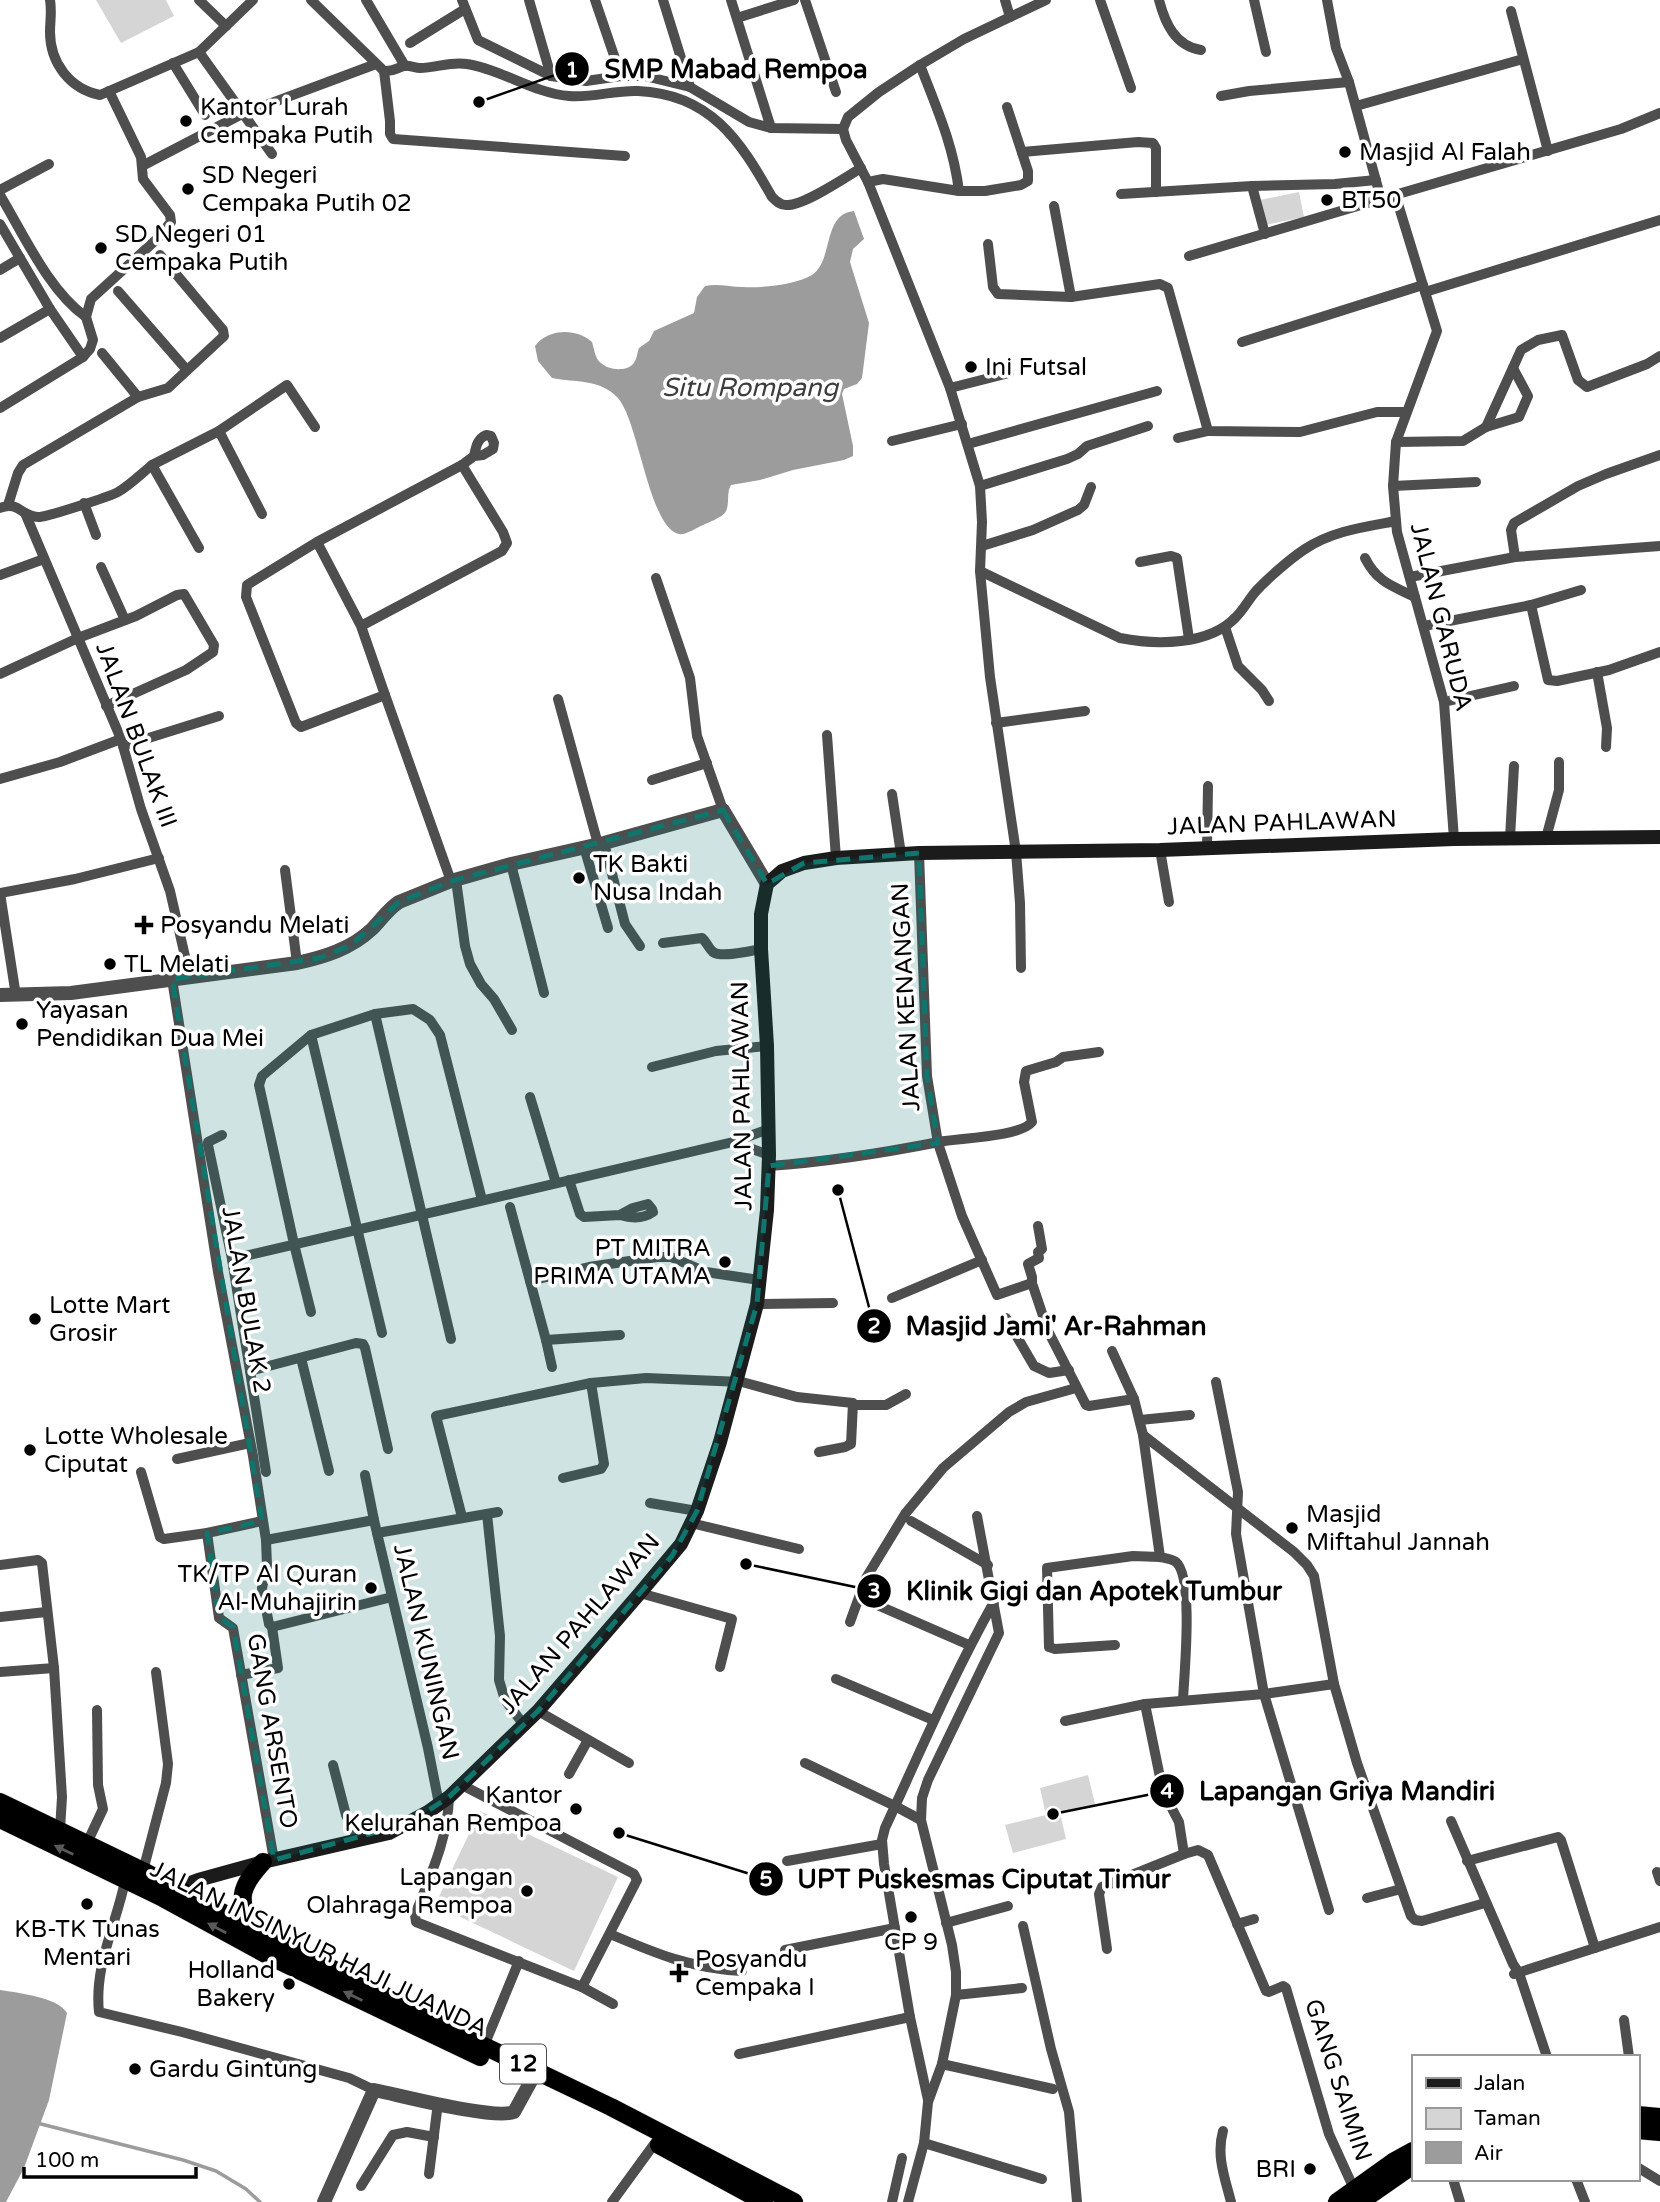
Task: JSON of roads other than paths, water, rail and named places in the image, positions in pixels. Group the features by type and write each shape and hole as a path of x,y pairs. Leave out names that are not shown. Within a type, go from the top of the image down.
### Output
{"highway":[{"name":"JALAN INSINYUR HAJI JUANDA","path":"0,1802 144,1871 170,1893 271,1957 531,2081 655,2143 764,2202"},
{"name":"JALAN INSINYUR HAJI JUANDA","path":"0,1819 125,1881 170,1893 252,1928 611,2107 794,2202"},
{"path":"252,1928 243,1912 243,1892 248,1879 269,1861"},
{"path":"1639,2115 1660,2117"},
{"path":"1639,2130 1660,2132"},
{"path":"1357,2195 1393,2162 1412,2152"},
{"path":"1337,2202 1357,2195 1412,2166"}],"main road":[{"name":"JALAN PAHLAWAN","path":"170,1893 269,1861 389,1833 444,1801 538,1711 672,1556 694,1517 720,1442 757,1304 768,1210 769,1160 761,914 767,884 782,871 792,866 836,858 919,853 1207,849 1454,839 1660,836"}],"street":[{"path":"50,0 52,12 49,30 54,57 63,73 86,92 100,95 199,52 253,0"},
{"path":"199,0 226,26"},
{"path":"311,0 380,67 391,72 405,66 420,68 442,64 469,64 556,94 578,96 636,91 659,93 678,99 710,115 726,128 748,155 772,197 785,205 807,199 861,168"},
{"path":"366,0 405,66"},
{"path":"528,0 551,76"},
{"path":"596,0 621,76"},
{"path":"663,0 690,88"},
{"path":"731,0 771,128"},
{"path":"737,18 779,2 794,0"},
{"path":"805,0 836,92"},
{"path":"1005,0 1010,16"},
{"path":"1021,968 1016,852 996,723 980,571 982,546 979,486 950,388 868,182 843,130 848,117 879,92 920,65 964,39 1046,0"},
{"path":"1100,0 1131,88"},
{"path":"1159,0 1168,27 1175,36 1190,49 1201,50"},
{"path":"1254,0 1266,52"},
{"path":"1327,0 1336,48 1349,82 1381,199"},
{"path":"410,43 463,4 478,40 551,76 575,81 621,76 658,78 690,88 749,122 771,128 843,130"},
{"path":"1511,12 1548,150"},
{"path":"199,52 272,154"},
{"path":"1356,106 1523,59"},
{"path":"173,63 205,115"},
{"path":"920,65 955,159 959,191"},
{"path":"142,166 242,114 380,67"},
{"path":"380,67 393,139 625,156"},
{"path":"1221,96 1349,82"},
{"path":"0,408 83,357 93,340 86,317 90,299 157,239 171,222 170,215 143,180 141,156 109,91"},
{"path":"868,182 883,179 959,191 985,191 1021,185 1028,181 1028,171 1007,107"},
{"path":"1189,256 1621,129 1660,113"},
{"path":"1022,152 1153,143 1156,148 1156,192"},
{"path":"0,190 49,164"},
{"path":"1121,194 1376,180"},
{"path":"1252,186 1265,234"},
{"name":"JALAN GARUDA","path":"1395,194 1437,331 1396,442 1393,486 1396,532 1444,702 1454,839"},
{"path":"0,195 57,289 71,306 86,317"},
{"path":"1054,206 1071,297"},
{"path":"1242,342 1660,220"},
{"path":"0,224 50,309 83,357"},
{"path":"988,244 993,287 998,294 1071,297 1160,284 1168,288 1208,431"},
{"path":"160,255 225,332 224,336 167,388 138,397 23,465 4,507 18,507 25,513 39,517 117,492 152,465 219,430 287,385 315,427"},
{"path":"0,271 20,258"},
{"path":"118,291 186,369"},
{"path":"0,338 50,309"},
{"path":"1486,427 1521,350 1538,340 1562,335 1578,380 1587,387 1660,356"},
{"path":"102,353 138,397"},
{"path":"1396,442 1463,441 1486,427 1519,417 1528,396 1513,368"},
{"path":"950,388 1009,373"},
{"path":"968,444 1157,391"},
{"path":"1178,438 1208,431 1300,432 1377,412 1405,412"},
{"path":"892,441 962,424"},
{"path":"979,486 1067,459 1087,446 1148,426"},
{"path":"219,430 262,514"},
{"path":"1515,557 1511,530 1514,523 1578,486 1660,455"},
{"path":"385,695 304,727 299,726 245,587 317,542 462,465 474,456"},
{"path":"152,465 199,548"},
{"path":"361,626 505,548 507,543 503,532 462,465"},
{"path":"1393,486 1476,482"},
{"path":"982,546 1032,530 1081,508 1091,487"},
{"path":"85,503 96,535"},
{"name":"JALAN BULAK III","path":"25,513 122,743 141,809 170,891 190,978"},
{"path":"980,571 1120,638 1159,643 1189,639 1225,627 1236,618 1258,590 1304,550 1327,537 1396,521"},
{"path":"317,542 361,626 453,880 470,964 512,1030"},
{"path":"1410,577 1515,557 1660,546"},
{"path":"1140,562 1171,556 1177,558 1189,639"},
{"path":"1365,558 1371,571 1379,579 1415,597"},
{"path":"0,575 44,559"},
{"path":"101,567 125,620"},
{"path":"656,579 690,678 697,736 723,810 767,884"},
{"path":"1424,626 1531,605 1581,590"},
{"path":"0,674 181,594 187,598 214,645 213,652 186,670 106,706"},
{"path":"1531,605 1548,680 1557,681 1597,672 1660,652"},
{"path":"1225,627 1238,666 1269,701"},
{"path":"1597,672 1608,728 1606,747"},
{"path":"1444,702 1514,687"},
{"path":"558,699 595,845 608,928"},
{"path":"996,723 1085,711"},
{"path":"0,779 219,716"},
{"path":"827,735 836,858"},
{"path":"1546,838 1559,790 1559,762"},
{"path":"653,780 707,763"},
{"path":"1510,838 1514,766"},
{"path":"1207,849 1208,786"},
{"path":"892,794 901,854"},
{"path":"0,995 71,993 319,958 351,945 371,931 393,906 453,880 723,810"},
{"path":"595,845 625,924 640,946"},
{"path":"1160,850 1169,902"},
{"name":"JALAN KENANGAN","path":"919,853 927,1076 937,1143 962,1216 997,1295 1027,1284 1032,1285"},
{"path":"16,996 0,893 75,879 159,858"},
{"path":"511,864 544,993"},
{"path":"285,870 297,963"},
{"path":"663,943 702,938 713,952 720,954 761,949"},
{"name":"JALAN BULAK 2","path":"172,979 218,1272 266,1540 267,1566 262,1587 278,1668 241,1675"},
{"path":"311,1312 259,1080 312,1035 375,1014 413,1009 430,1020 440,1035 482,1200"},
{"path":"375,1014 451,1339"},
{"path":"312,1035 382,1333"},
{"path":"652,1067 716,1051 767,1046"},
{"path":"733,1142 769,1160 798,1164 1005,1133 1028,1126 1032,1122 1024,1082 1026,1071 1052,1064 1063,1057 1099,1052"},
{"path":"530,1097 556,1183"},
{"path":"232,1259 733,1142 769,1129"},
{"path":"222,1135 211,1139 208,1145 232,1259 266,1472"},
{"path":"569,1180 580,1214 584,1217 620,1214"},
{"path":"510,1207 552,1367"},
{"path":"1038,1226 1042,1250 1038,1252 1039,1258 1028,1264 1032,1285 1048,1331 1084,1403 1089,1406 1134,1399"},
{"path":"530,1281 589,1266 657,1256 671,1257 706,1272 759,1280"},
{"path":"892,1298 982,1260"},
{"path":"757,1304 833,1303"},
{"path":"1006,1318 1032,1364 1049,1373 1069,1370"},
{"path":"546,1339 620,1335"},
{"path":"250,1371 356,1343 363,1344 388,1449"},
{"path":"1112,1351 1134,1399 1140,1420 1160,1558"},
{"path":"301,1358 329,1471"},
{"path":"462,1517 436,1416 591,1383 646,1378 735,1381 797,1396 854,1405 886,1405 906,1394"},
{"path":"1216,1382 1238,1492 1236,1534 1264,1694 1329,1910"},
{"path":"562,1478 601,1469 604,1464 591,1383"},
{"path":"850,1622 866,1578 905,1514 943,1468 1009,1412 1026,1402 1076,1388"},
{"path":"819,1452 851,1444 854,1405"},
{"path":"1140,1420 1190,1415"},
{"path":"1143,1435 1294,1552 1311,1570 1334,1684 1357,1763 1411,1916 1418,1921 1485,1903"},
{"path":"177,1459 250,1443"},
{"path":"141,1472 160,1537 169,1540 262,1521"},
{"path":"365,1475 377,1533"},
{"path":"650,1503 800,1549"},
{"name":"JALAN KUNINGAN","path":"444,1801 377,1533 492,1513 500,1636 499,1680 505,1700 523,1725"},
{"path":"908,2202 924,2143 928,2102 942,2064 956,1995 956,1972 921,1821 922,1798 928,1780 999,1633 977,1516"},
{"path":"266,1540 374,1520"},
{"path":"911,1521 988,1564"},
{"name":"GANG ARSENTO","path":"207,1533 219,1618 233,1628 269,1861"},
{"path":"1115,1645 1055,1649 1049,1647 1047,1568 1133,1556 1160,1558 1177,1563 1185,1583 1183,1700"},
{"path":"0,1565 40,1561 54,1668 62,1797 60,1830"},
{"path":"640,1593 732,1619 720,1667"},
{"path":"272,1627 392,1597"},
{"path":"869,1601 970,1645"},
{"path":"928,2102 910,2017 882,1843 885,1828 933,1720 994,1602"},
{"path":"0,1617 46,1612"},
{"path":"0,1672 54,1668"},
{"path":"144,1871 169,1764 156,1672"},
{"path":"836,1679 933,1720"},
{"path":"1065,1721 1145,1704 1264,1694 1334,1684"},
{"path":"1107,1949 1099,1894 1102,1887 1184,1854 1181,1827 1165,1795 1145,1704"},
{"path":"87,1843 103,1809 98,1786 97,1710"},
{"path":"538,1711 629,1763"},
{"path":"569,1774 588,1740"},
{"path":"805,1763 921,1821"},
{"path":"333,1765 346,1815 359,1841"},
{"path":"462,1785 635,1874 637,1880 582,1987"},
{"path":"444,1801 448,1815 439,1853 415,1920 582,1987 613,2004"},
{"path":"1451,1821 1515,1970 1546,2055"},
{"path":"1467,1861 1558,1836 1595,1948"},
{"path":"787,1861 882,1843"},
{"name":"GANG SAIMIN","path":"1184,1854 1198,1850 1208,1855 1267,1992 1283,1986 1286,1988 1329,2134 1357,2195"},
{"path":"125,1881 99,1970 99,2012 337,2075 374,2090 481,2112 514,2112 531,2081"},
{"path":"1367,1898 1401,1889"},
{"path":"946,1923 1008,1906"},
{"path":"1237,1924 1254,1919"},
{"path":"1023,1926 1048,2037 1069,2112 1077,2202"},
{"path":"1515,1970 1660,1927"},
{"path":"785,1950 895,1928"},
{"path":"610,1934 669,1959 742,1971"},
{"path":"484,2046 519,1961"},
{"path":"1515,1970 1539,2055"},
{"path":"956,1995 1022,1988"},
{"path":"739,2054 910,2017"},
{"path":"1624,2020 1629,2055"},
{"path":"942,2064 1053,2089"},
{"path":"324,2202 374,2090"},
{"path":"429,2174 438,2103"},
{"path":"361,2186 393,2135 407,2132 434,2137"},
{"path":"1223,2132 1219,2147 1220,2156 1231,2202"},
{"path":"612,2202 655,2143"},
{"path":"924,2143 1042,2179"},
{"path":"892,2202 902,2158"},
{"path":"1639,2168 1660,2181"},
{"path":"1454,2181 1460,2202"},
{"path":"1577,2181 1586,2202"}],"water":[{"name":"Situ Rompang","path":"854,211 864,239 853,249 850,262 869,323 862,378 857,384 844,389 842,394 853,456 731,485 724,514 689,532 679,534 669,527 660,514 632,429 618,398 595,384 552,378 538,361 535,346 547,336 571,332 592,342 597,359 604,365 617,369 630,367 639,348 649,341 654,331 694,313 697,297 705,286 769,286 812,275 819,268 837,220"},
{"path":"0,1990 47,1999 67,2013 49,2100 24,2168 6,2202 0,2202"}],"waterway":[{"path":"37,2123 216,2171 246,2189 260,2202"}],"place":[{"name":"SMP Mabad Rempoa","path":"479,102"},
{"name":"Kantor Lurah Cempaka Putih","path":"186,121"},
{"name":"Masjid Al Falah","path":"1345,152"},
{"name":"SD Negeri Cempaka Putih 02","path":"188,189"},
{"name":"BT50","path":"1327,200"},
{"name":"SD Negeri 01 Cempaka Putih","path":"101,248"},
{"name":"Ini Futsal","path":"971,367"},
{"name":"TK Bakti Nusa Indah","path":"579,878"},
{"name":"Posyandu Melati","path":"144,925"},
{"name":"TL Melati","path":"110,964"},
{"name":"Yayasan Pendidikan Dua Mei","path":"22,1024"},
{"name":"Masjid Jami' Ar-Rahman","path":"838,1190"},
{"name":"PT MITRA PRIMA UTAMA","path":"725,1262"},
{"name":"Lotte Mart Grosir","path":"35,1319"},
{"name":"Lotte Wholesale Ciputat","path":"30,1450"},
{"name":"Masjid Miftahul Jannah","path":"1292,1528"},
{"name":"Klinik Gigi dan Apotek Tumbur","path":"746,1564"},
{"name":"TK/TP Al Quran Al-Muhajirin","path":"371,1588"},
{"name":"Kantor Kelurahan Rempoa","path":"576,1809"},
{"name":"Lapangan Griya Mandiri","path":"1053,1814"},
{"name":"UPT Puskesmas Ciputat Timur","path":"619,1833"},
{"name":"Lapangan Olahraga Rempoa","path":"527,1891"},
{"name":"KB-TK Tunas Mentari","path":"87,1904"},
{"name":"CP 9","path":"911,1917"},
{"name":"Posyandu Cempaka I","path":"679,1973"},
{"name":"Holland Bakery","path":"289,1984"},
{"name":"Gardu Gintung","path":"135,2069"},
{"name":"BRI","path":"1310,2169"}]}
